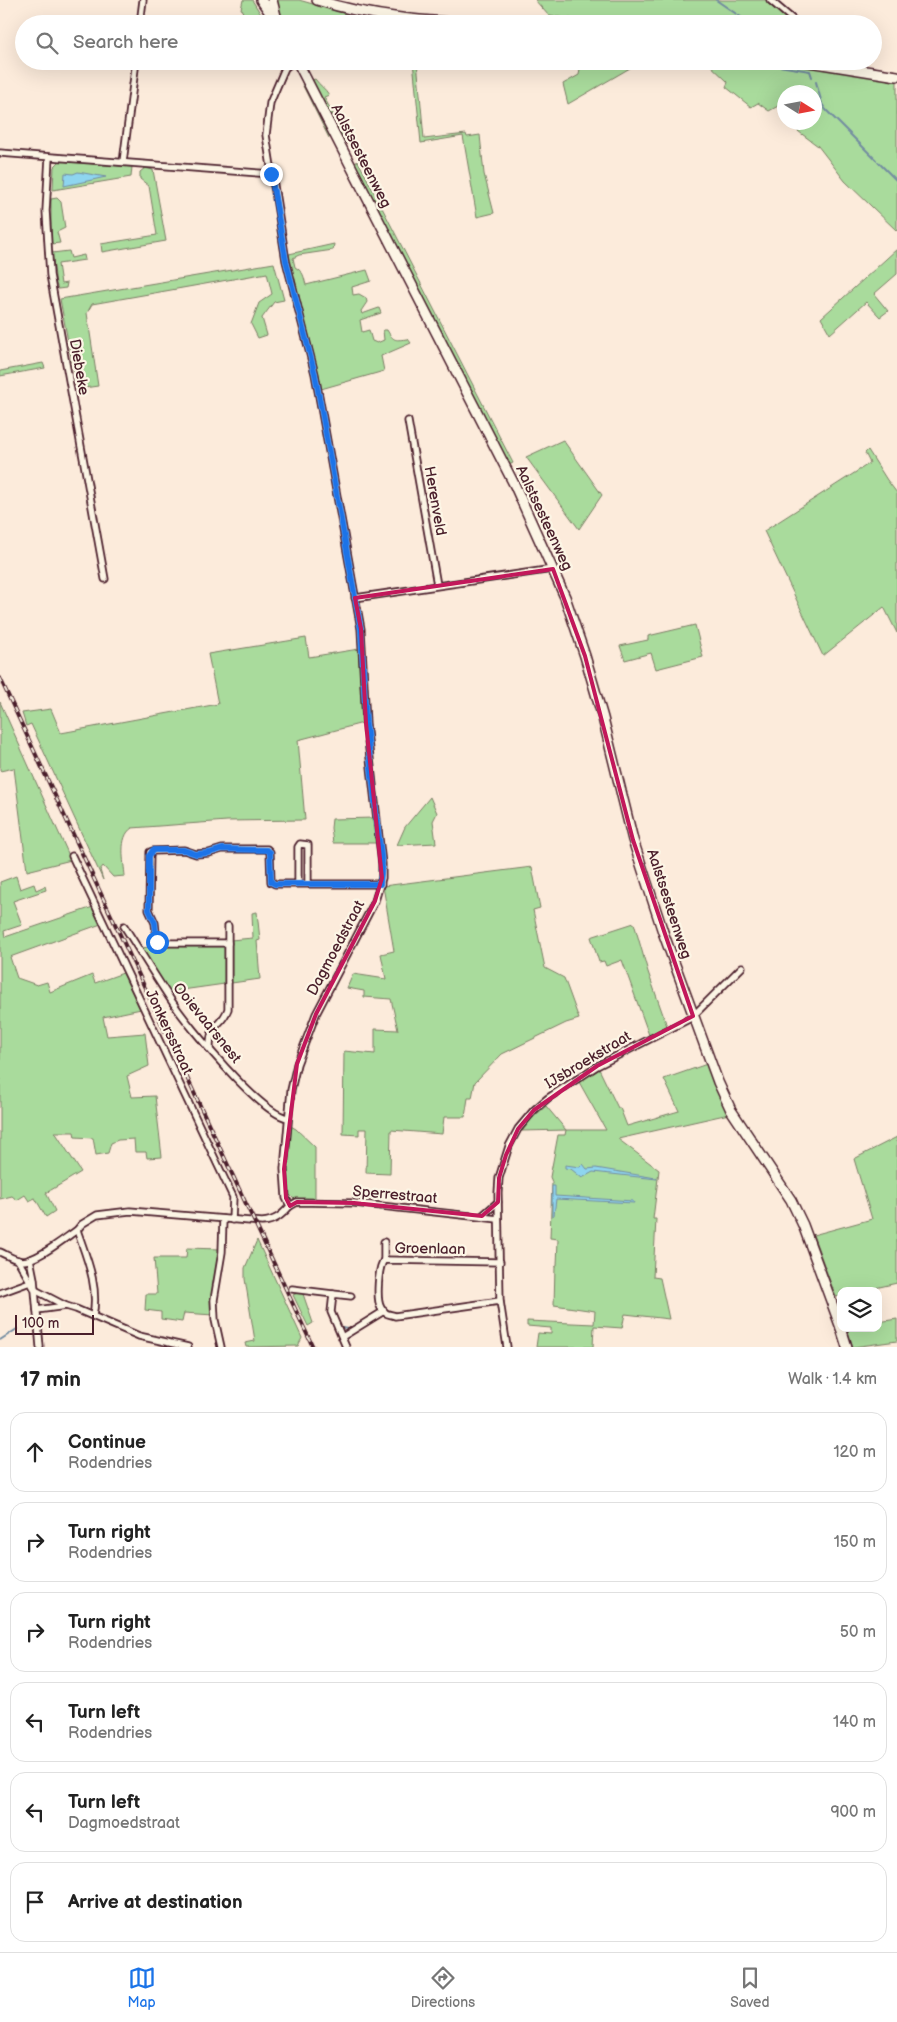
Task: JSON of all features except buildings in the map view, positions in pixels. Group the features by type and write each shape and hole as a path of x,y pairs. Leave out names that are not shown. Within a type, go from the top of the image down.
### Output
{"main road":[{"path":"261,0 271,15"},
{"path":"272,0 275,15"},
{"path":"317,0 378,15"},
{"name":"Aalstsesteenweg","path":"302,70 515,486 553,568 585,656 633,840 663,932 718,1082 731,1110 779,1180 803,1225 837,1317"},
{"path":"866,70 897,76"},
{"name":"Aalstsesteenweg","path":"842,1332 846,1347"}],"street":[{"path":"141,15 143,0"},
{"path":"770,0 788,15"},
{"path":"123,162 135,70"},
{"name":"Dagmoedstraat","path":"284,70 270,104 266,135 286,261 315,374 363,646 366,723 382,864 380,884 375,901 316,1014 305,1038 294,1076 288,1118 284,1182 286,1198 290,1206"},
{"path":"0,154 271,174"},
{"name":"Diebeke","path":"50,157 46,211 50,275 105,579"},
{"name":"Herenveld","path":"408,421 438,585"},
{"path":"355,598 553,568"},
{"path":"298,883 298,847 300,844 305,843 308,845 308,883"},
{"path":"228,943 157,942 155,923 149,910 150,852 153,850 184,850 196,854 204,854 222,849 267,850 270,852 271,882 380,884"},
{"name":"Jonkersstraat","path":"72,856 233,1197 232,1220"},
{"name":"Ooievaarsnest","path":"124,926 172,1002 231,1073 280,1117 288,1118"},
{"path":"210,1048 211,1032 225,1016 228,1009 228,926"},
{"path":"694,1016 742,967"},
{"name":"IJsbroekstraat","path":"507,1347 500,1301 499,1178 506,1155 518,1129 534,1110 597,1066 694,1016"},
{"name":"Sperrestraat","path":"290,1206 297,1202 354,1203 498,1219"},
{"path":"482,1216 498,1202"},
{"path":"0,1252 18,1260 30,1259 77,1230 82,1224 97,1215 130,1211 262,1222 274,1220 290,1206"},
{"path":"221,1347 215,1320 214,1300 222,1252 223,1219"},
{"path":"77,1230 91,1269 96,1302 94,1316"},
{"path":"384,1242 384,1260"},
{"path":"30,1259 38,1310 40,1347"},
{"path":"18,1260 35,1290 66,1306 139,1336 188,1347"},
{"name":"Groenlaan","path":"384,1311 379,1301 379,1266 384,1260 500,1262"},
{"path":"0,1293 30,1282"},
{"path":"292,1289 351,1296"},
{"path":"333,1294 331,1312 346,1347"},
{"path":"342,1338 384,1311 395,1316 500,1301"},
{"path":"38,1310 66,1306"}],"highlighted area":[{"path":"553,569 585,656 633,840 693,1016 597,1066 534,1110 518,1129 506,1155 499,1178 498,1202 482,1216 354,1203 297,1202 290,1206 286,1198 284,1169 297,1064 316,1014 375,901 382,878 366,723 361,629 355,598"}],"green space":[{"path":"243,0 252,0 261,15 242,13 243,10 241,9"},
{"path":"277,0 299,0 347,15 281,15"},
{"path":"535,0 766,0 783,15 548,15"},
{"path":"414,70 418,70 424,139 466,134 467,137 480,135 484,174 494,213 477,217 463,136 421,143"},
{"path":"580,70 627,70 568,104 563,84 579,75"},
{"path":"715,70 836,70 897,79 897,231 845,181 818,146 796,130 822,130 822,85 777,85 777,107 769,111 758,103 751,107 726,87 728,82"},
{"path":"315,79 329,95 324,97 347,140 342,143 337,134 329,138 302,84"},
{"path":"60,161 132,167 131,177 53,190 54,167"},
{"path":"358,161 513,463 509,465 353,164"},
{"path":"145,168 153,170 166,241 102,252 101,244 157,235 149,186 140,179 140,172"},
{"path":"57,198 61,202 65,228 57,232 60,243 51,244 51,199"},
{"path":"334,244 333,250 299,255 293,258 295,267 303,274 306,285 367,270 371,281 352,287 353,295 359,294 366,298 367,302 361,311 362,314 379,308 381,313 360,320 362,332 369,330 372,341 377,343 384,340 383,330 387,330 391,337 397,340 408,339 411,343 381,356 384,371 321,389 289,254"},
{"path":"897,249 897,274 874,294 888,311 880,317 866,302 830,334 821,318"},
{"path":"69,251 71,258 84,255 85,260 58,264 61,284 67,283 66,288 58,289 52,253"},
{"path":"274,263 284,300 274,302 262,318 267,335 258,338 251,324 259,303 272,294 267,273 92,304 87,313 98,386 77,389 60,299"},
{"path":"43,363 45,368 0,376 0,371"},
{"path":"563,440 602,495 579,529 526,457"},
{"path":"868,450 897,493 897,633 884,607 823,656 764,531 870,463 865,453"},
{"path":"695,625 703,657 656,669 651,653 625,660 620,646 648,640 648,636"},
{"path":"306,638 309,657 359,649 363,723 298,740 305,820 227,821 132,828 123,843 125,876 113,877 103,866 100,870 103,880 31,724 26,726 22,713 51,709 61,733 218,704 208,654"},
{"path":"0,702 71,860 27,871 14,768 0,771"},
{"path":"430,797 437,813 433,821 436,843 397,845 405,827"},
{"path":"374,818 377,843 333,843 332,819"},
{"path":"532,867 540,908 533,910 545,968 564,978 579,1019 566,1023 502,1054 475,1082 472,1098 468,1098 465,1117 444,1117 442,1134 391,1130 390,1174 366,1173 367,1129 359,1129 359,1135 343,1134 344,1051 375,1054 375,1029 398,1030 391,999 364,997 364,991 347,988 353,974 386,979 381,954 394,951 383,886"},
{"path":"16,876 20,889 34,884 36,890 45,886 46,890 13,901 22,925 4,931 5,937 93,907 101,924 10,957 17,978 37,985 47,982 50,992 92,975 95,983 123,973 141,1009 103,1017 107,1036 145,1033 149,1066 127,1076 132,1097 155,1096 162,1157 147,1158 146,1152 135,1152 134,1139 118,1140 111,1143 108,1153 96,1155 93,1138 75,1137 74,1132 55,1132 81,1172 46,1193 55,1211 46,1217 35,1198 29,1201 25,1195 17,1200 12,1196 0,1199 0,882"},
{"path":"257,912 260,940 257,941 260,979 168,992 140,948 253,938 252,913"},
{"path":"634,923 648,972 667,1026 649,1035 622,960 606,966 604,961 599,962 591,937"},
{"path":"707,1064 729,1114 618,1139 659,1170 653,1219 656,1219 653,1277 660,1278 669,1319 625,1314 622,1328 594,1326 593,1347 536,1347 538,1333 551,1334 551,1328 527,1326 527,1321 594,1324 595,1311 554,1305 558,1239 550,1238 552,1182 550,1177 558,1135 565,1135 566,1130 606,1130 579,1082 599,1069 618,1108 620,1108 627,1126 679,1111 664,1079"},
{"path":"546,1106 566,1130 522,1131 531,1119"},
{"path":"289,1125 315,1147 315,1199 294,1199 288,1193 286,1176"},
{"path":"897,1137 897,1283 880,1287 837,1287 836,1297 813,1235 872,1219 854,1159"},
{"path":"257,1240 302,1338 298,1346 246,1347 245,1343 255,1341 245,1268"},
{"path":"187,1248 219,1249 213,1315 184,1313 182,1322 161,1319 161,1312 145,1310 146,1294 157,1294 154,1258 186,1258"},
{"path":"302,1291 313,1323 308,1326 293,1295"},
{"path":"897,1319 897,1341 853,1347 848,1332 882,1332 882,1321"}],"water":[{"path":"78,172 106,177 64,186 65,173 73,174"},
{"path":"583,1164 587,1169 596,1168 657,1179 593,1172 582,1178 571,1169 565,1168 565,1165 580,1167"},
{"path":"552,1186 555,1186 555,1196 633,1201 634,1203 556,1199 554,1215 552,1216"}],"waterway":[{"path":"716,0 738,15"},
{"path":"804,70 810,71 812,77"},
{"path":"816,82 822,104 826,110 876,160"},
{"path":"878,162 897,181"},
{"path":"341,1328 349,1329"},
{"path":"0,1340 17,1329"}],"railway":[{"path":"0,678 313,1347"}],"route":[{"path":"157,942 155,923 149,910 149,856 153,850 184,850 196,854 222,849 267,850 270,852 271,882 275,884 380,884 382,878 366,723 361,630 315,374 286,261 271,174"}]}
